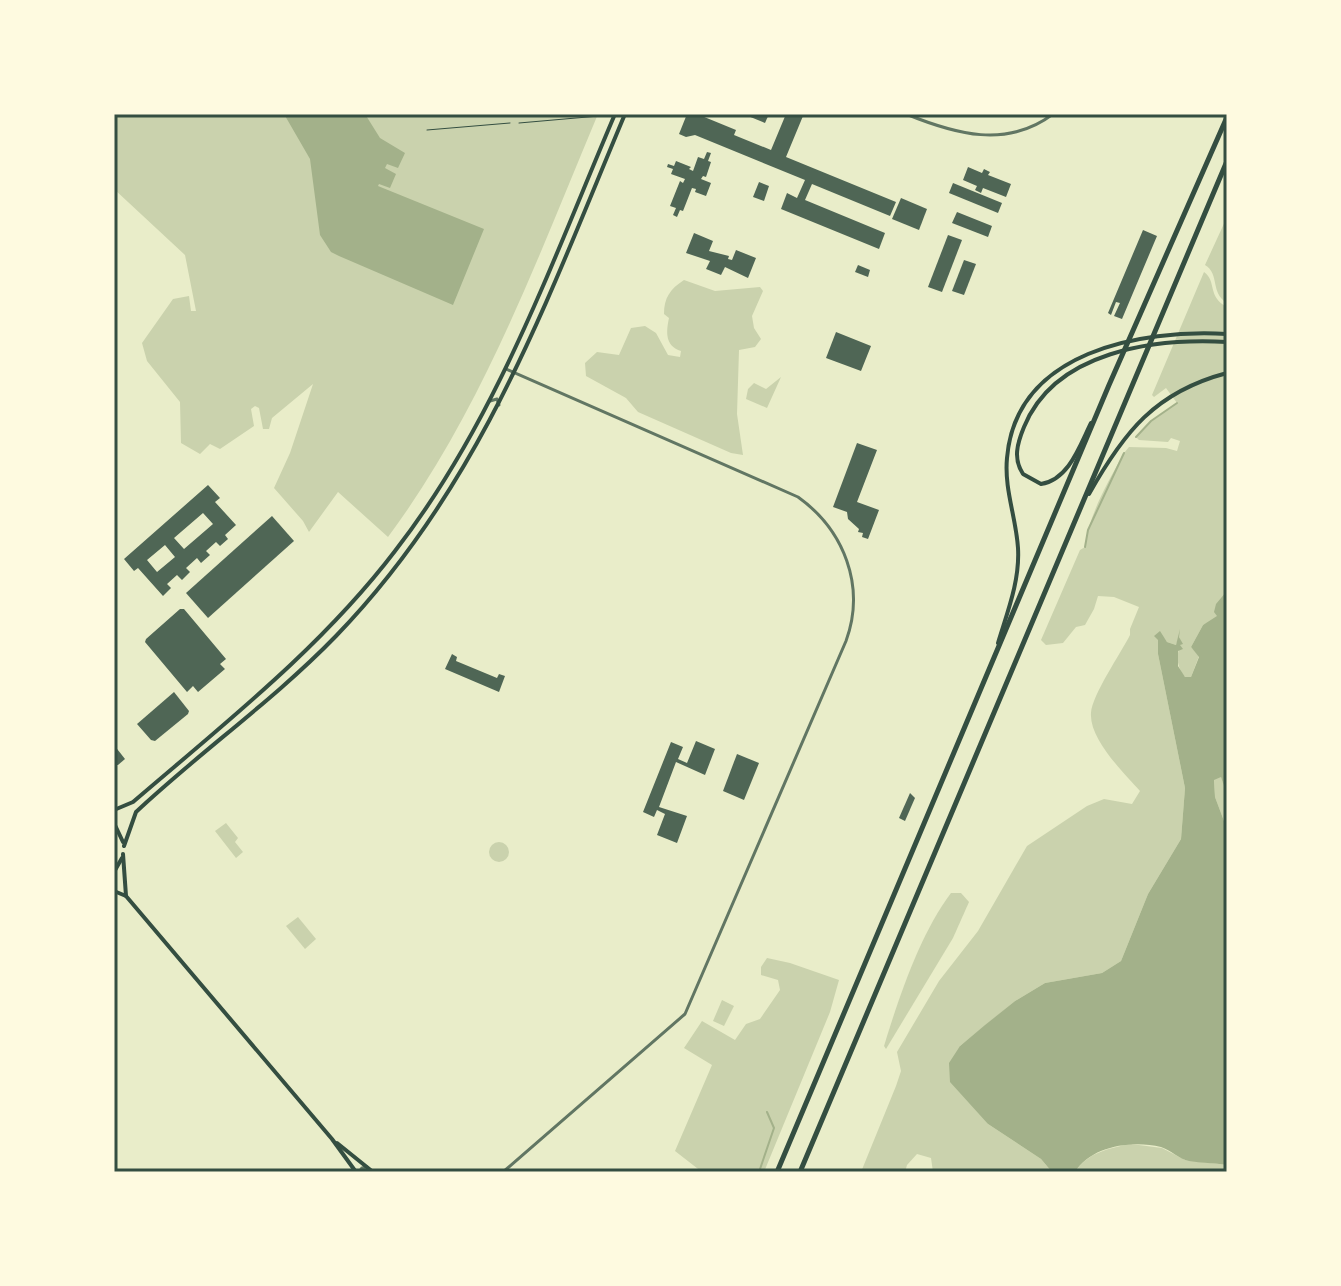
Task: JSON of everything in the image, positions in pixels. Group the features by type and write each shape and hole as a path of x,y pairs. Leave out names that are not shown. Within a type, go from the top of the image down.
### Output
{"highway":[{"path":"777,1172 1109,385 1227,117"},
{"path":"800,1172 1227,161"}],"main road":[{"path":"114,810 133,802 266,689 350,604 397,549 459,456 490,401 615,114"},
{"path":"126,896 123,854 136,812 272,696 338,634 406,554 468,462 515,373 625,114"},
{"path":"992,662 1018,568 1007,468 1011,437 1019,417 1045,380 1063,366 1090,353 1148,337 1227,334"},
{"path":"1109,385 1070,463 1052,481 1041,484 1031,480 1018,465 1018,446 1027,420 1051,386 1068,373 1093,361 1162,344 1227,342"},
{"path":"1082,507 1124,438 1145,414 1196,383 1227,373"},
{"path":"114,823 121,832 124,846"},
{"path":"114,872 123,854"},
{"path":"114,891 126,896 357,1172"},
{"path":"332,1139 373,1172"}],"street":[{"path":"906,114 956,132 987,136 1025,130 1053,114"},
{"path":"503,1172 685,1014 846,641 854,594 850,571 837,537 820,515 798,497 752,474 506,369"},
{"path":"490,401 497,399 499,405"},
{"path":"300,657 300,664 307,665"},
{"path":"266,689 272,689 272,696"},
{"path":"357,1172 367,1167"}],"path":[{"path":"519,123 599,116"},
{"path":"427,130 510,123"}],"shaded area":[{"path":"114,114 598,114 530,278 480,385 422,488 388,537 338,492 309,532 274,488 290,453 313,384 272,418 269,429 263,429 259,408 255,406 251,409 254,426 220,449 210,444 200,454 181,443 180,402 147,361 142,343 173,299 189,296 191,311 196,311 185,255 114,189"},
{"path":"284,114 365,114 380,138 405,153 398,168 387,164 385,168 396,174 390,188 378,186 484,229 453,305 331,252 320,235 310,159"},
{"path":"1227,217 1227,303 1218,294 1212,273 1205,265"},
{"path":"1204,272 1217,299 1227,307 1227,592 1218,616 1203,625 1191,647 1199,656 1191,677 1185,677 1178,665 1179,637 1176,645 1164,638 1158,639 1158,654 1185,788 1181,839 1148,894 1121,961 1102,973 1045,983 1015,1001 960,1046 988,1124 1041,1159 1052,1172 933,1172 931,1158 917,1154 905,1172 861,1172 901,1071 897,1052 939,981 978,931 1027,846 1087,806 1104,799 1132,804 1140,791 1101,744 1091,713 1101,685 1130,635 1139,607 1114,597 1098,596 1085,625 1076,627 1063,643 1046,645 1041,640 1080,550 1085,547 1100,498 1124,453 1129,447 1177,451 1180,441 1171,438 1168,442 1139,440 1136,437 1151,421 1177,403 1166,388 1154,397 1152,395"},
{"path":"684,280 715,291 760,287 763,291 752,316 754,328 761,339 755,347 739,350 737,414 743,455 731,453 638,412 626,398 586,376 585,363 597,352 619,355 631,328 645,326 656,333 668,355 680,357 681,351 672,346 668,338 669,318 664,314 664,308 669,294"},
{"path":"781,377 767,408 746,399 748,389 754,383 766,389"},
{"path":"1226,592 1227,795 1221,777 1214,780 1215,797 1227,829 1227,1165 1189,1161 1161,1147 1138,1144 1102,1151 1082,1163 1075,1172 1052,1172 1041,1159 988,1124 950,1082 949,1063 960,1046 985,1025 1015,1001 1045,983 1102,973 1121,961 1148,894 1181,839 1185,788 1158,654 1158,640 1154,636 1160,631 1167,642 1176,645 1180,629 1183,649 1178,651 1178,666 1185,677 1191,677 1199,657 1191,647 1203,625 1217,616 1214,612 1216,604"},
{"path":"1221,776 1227,795 1227,829 1215,797 1214,779"},
{"path":"226,823 238,838 235,842 243,852 236,858 215,831"},
{"path":"495,842 503,842 509,852 503,862 495,862 489,856 489,848"},
{"path":"951,893 961,893 969,902 953,938 886,1049 884,1046 896,1007 912,966 930,927"},
{"path":"298,917 316,939 305,949 286,926"},
{"path":"767,958 839,980 830,1012 764,1172 702,1172 675,1151 712,1065 684,1048 702,1021 735,1040 746,1024 760,1019 780,990 778,980 761,975 761,967"},
{"path":"722,1000 734,1006 724,1026 713,1021"},
{"path":"1131,1144 1162,1148 1185,1160 1227,1165 1227,1172 1075,1172 1092,1156"}],"building":[{"path":"687,114 697,114 736,130 734,135 771,150 786,114 803,116 786,157 896,202 890,216 812,184 805,200 885,233 879,249 781,209 787,193 797,198 805,180 695,135 686,137 679,134"},
{"path":"743,114 769,114 765,123"},
{"path":"707,152 711,153 708,161 711,162 706,177 701,179 711,183 706,196 692,188 683,211 680,210 677,217 673,215 676,208 670,206 680,181 683,183 685,179 671,174 673,169 667,167 668,164 674,166 676,161 691,167 689,169 693,171 698,157 704,159"},
{"path":"968,167 982,173 984,169 990,172 988,175 1011,184 1006,197 983,188 981,193 975,190 977,186 963,180"},
{"path":"759,182 769,186 764,201 753,197"},
{"path":"953,183 1002,203 998,213 949,193"},
{"path":"901,198 927,209 919,230 892,219"},
{"path":"957,212 992,226 988,237 952,223"},
{"path":"1143,230 1157,236 1122,319 1114,316 1120,303 1116,302 1111,315 1108,313"},
{"path":"694,233 713,241 709,251 729,256 728,259 732,260 736,250 756,258 748,278 725,267 721,275 706,269 710,261 686,253"},
{"path":"948,235 962,240 942,292 928,287"},
{"path":"964,260 976,264 964,295 952,291"},
{"path":"858,265 870,270 868,277 855,272"},
{"path":"836,332 871,346 861,371 826,358"},
{"path":"857,443 877,450 857,502 879,510 868,539 858,532 859,529 848,519 847,512 833,507"},
{"path":"208,485 220,498 215,502 236,525 225,535 228,539 220,546 216,542 206,551 210,555 201,563 197,558 186,568 190,572 182,580 177,575 167,584 171,588 163,596 138,568 134,571 124,559","holes":["203,513 213,524 184,549 174,538","165,545 175,557 157,572 147,560"]},
{"path":"272,516 294,541 208,618 186,593"},
{"path":"180,609 184,609 226,659 220,664 225,669 198,692 193,686 187,692 145,642"},
{"path":"452,654 457,657 456,661 497,678 499,674 505,676 499,692 445,669"},
{"path":"174,692 189,711 188,714 155,741 151,740 137,724"},
{"path":"696,741 715,749 705,775 676,762 659,807 687,816 677,843 657,835 665,814 657,810 654,817 643,812 671,742 683,747 678,759 687,763"},
{"path":"114,745 125,759 118,765 114,765"},
{"path":"737,754 759,763 744,800 723,791"},
{"path":"910,793 915,798 905,821 899,818"}],"waterway":[{"path":"1136,437 1151,421 1177,403"},
{"path":"1085,547 1088,530 1124,453"},
{"path":"759,1172 774,1128 767,1112"}]}
